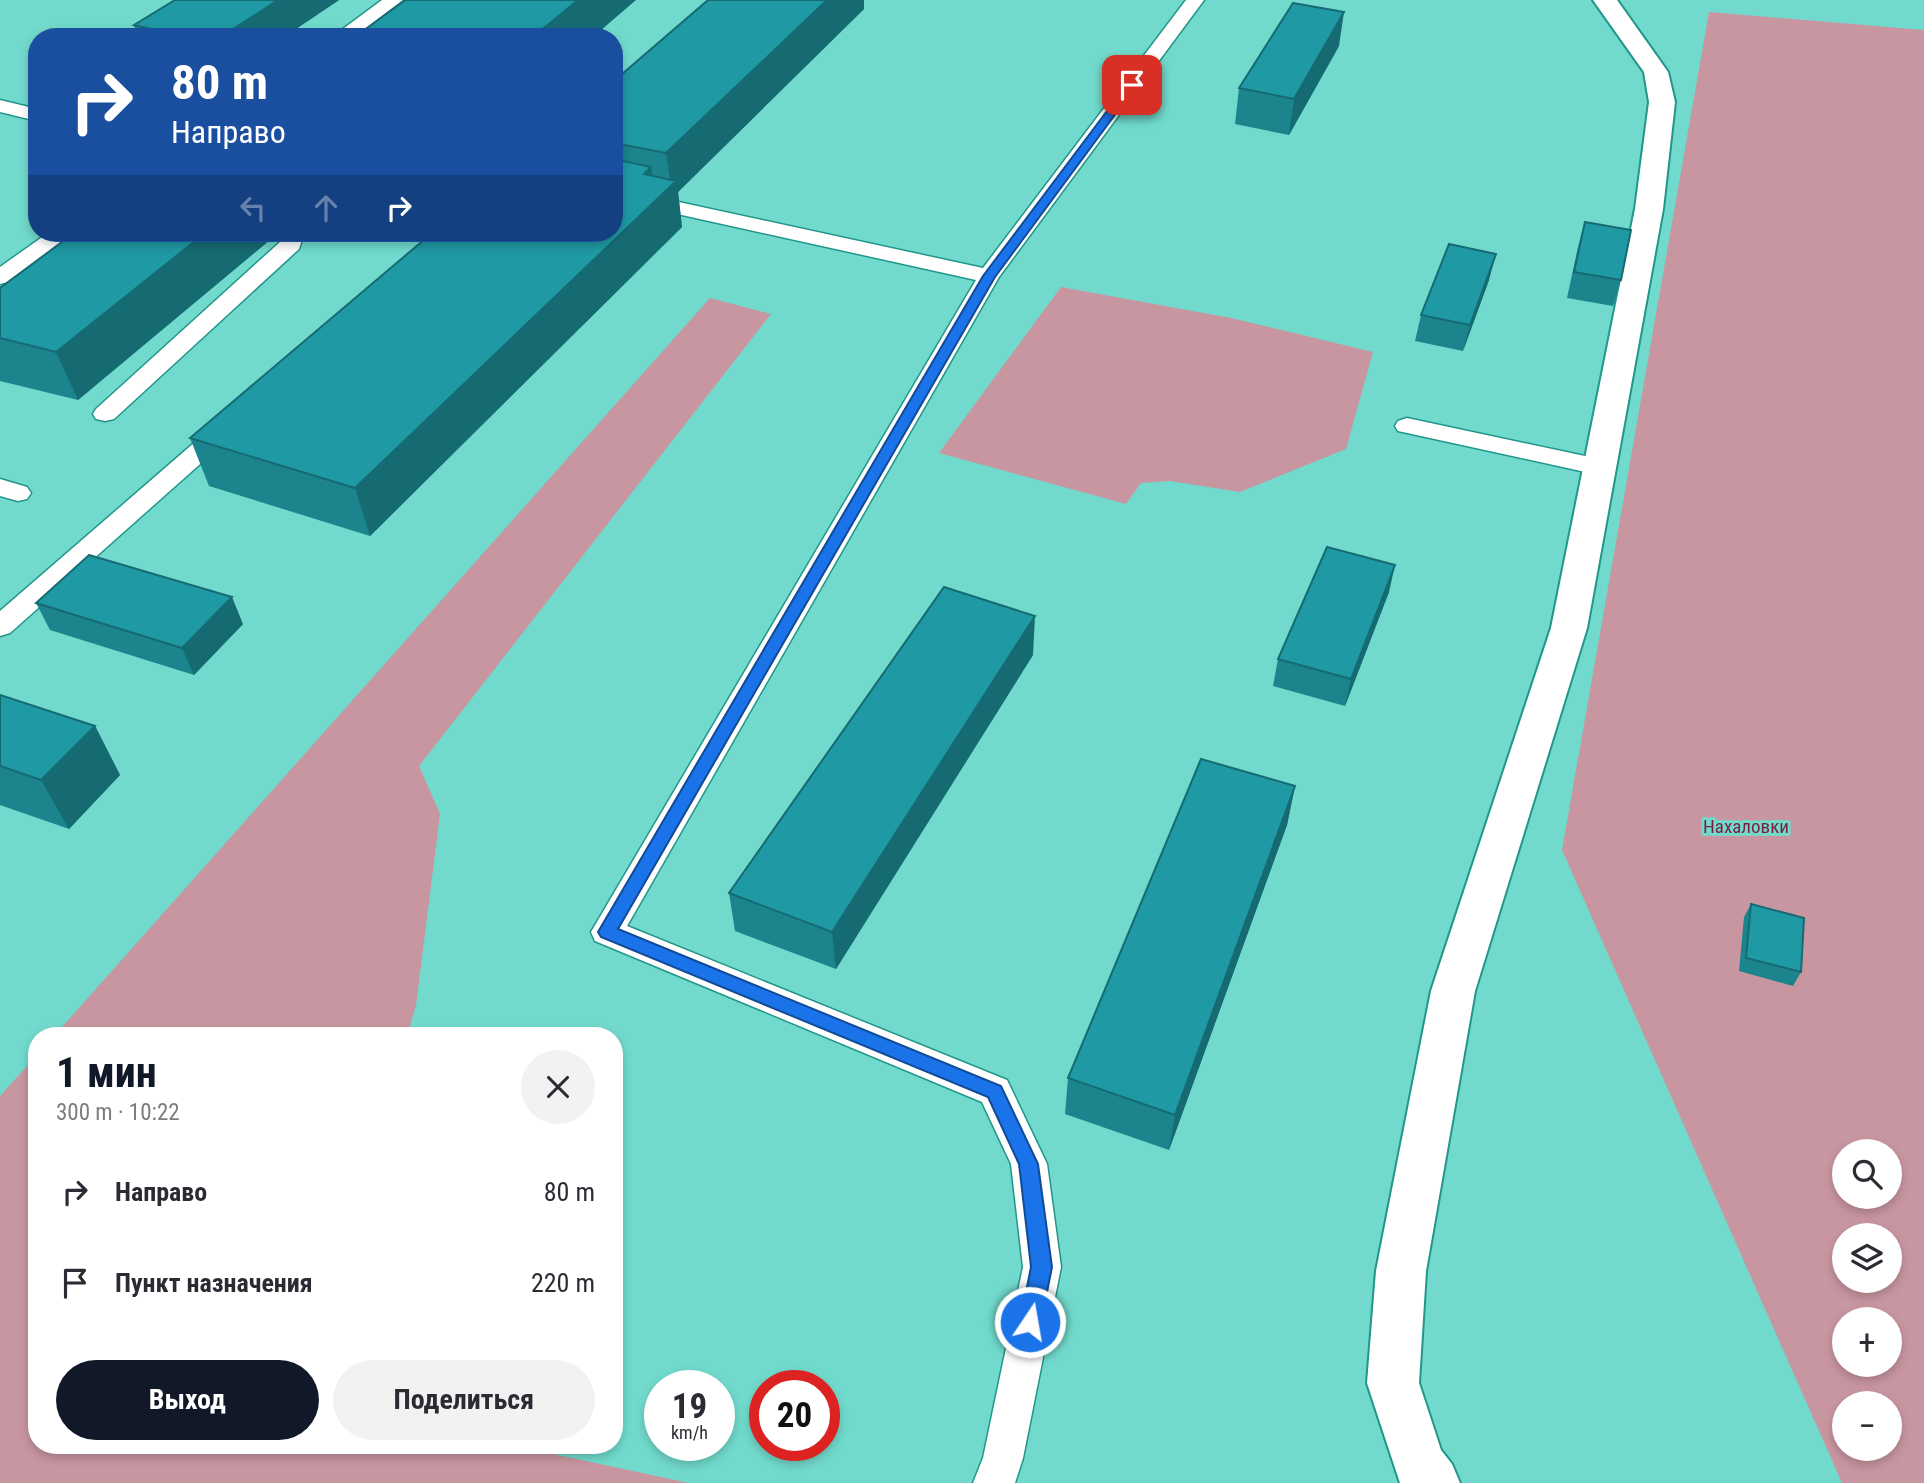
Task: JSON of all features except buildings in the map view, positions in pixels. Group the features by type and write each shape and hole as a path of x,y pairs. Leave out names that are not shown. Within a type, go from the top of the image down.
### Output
{"street":[{"path":"1433,1483 1419,1465 1393,1383 1401,1271 1453,991 1569,628 1649,209 1662,102 1656,72 1605,0"}],"lane":[{"path":"354,28 394,0"},
{"path":"994,1483 1003,1458 1042,1267 1029,1164 995,1091 607,932 989,276 1195,0"},
{"path":"0,106 28,113"},
{"path":"623,196 989,276"},
{"path":"0,277 49,242"},
{"path":"105,414 291,242"},
{"path":"0,625 241,415"},
{"path":"1407,426 1599,467"}],"green space":[{"name":"Нахаловки","path":"1709,12 1924,30 1924,1483 1842,1483 1832,1461 1902,1461 1902,1391 1832,1391 1832,1460 1562,850"},
{"path":"1061,287 1231,318 1373,352 1346,449 1240,492 1170,481 1141,483 1126,504 939,453"},
{"path":"710,298 771,314 419,766 440,814 416,1005 410,1027 62,1027"},
{"path":"28,1065 28,1454 553,1454 689,1483 0,1483 0,1096"}],"route":[{"path":"1030,1322 1042,1267 1029,1164 995,1091 607,932 989,276 1132,85"}]}
